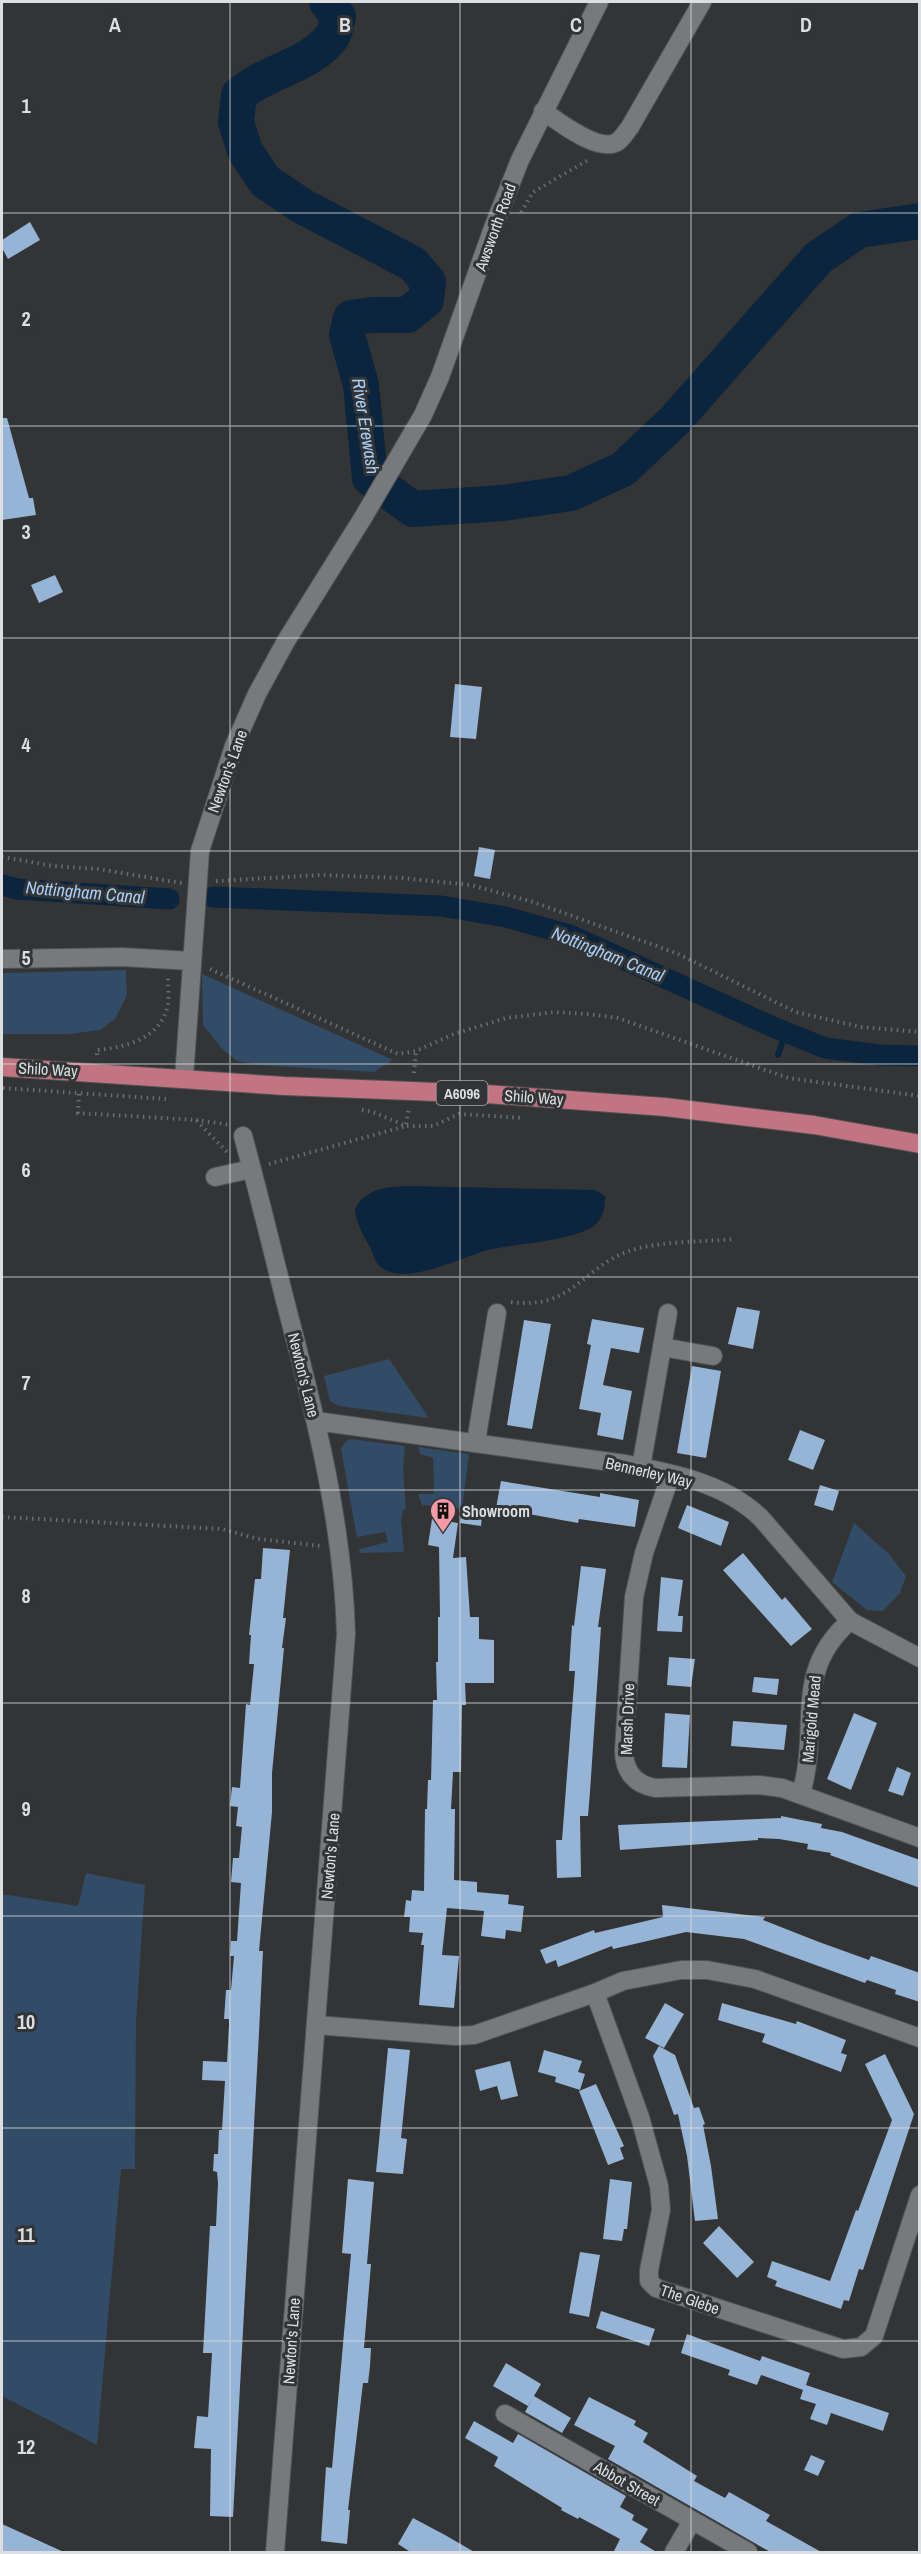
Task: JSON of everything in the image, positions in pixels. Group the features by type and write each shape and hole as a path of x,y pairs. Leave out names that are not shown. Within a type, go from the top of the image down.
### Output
{"main road":[{"name":"Shilo Way","path":"2,1067 285,1086 412,1090 563,1099 738,1114 920,1144"}],"street":[{"name":"Awsworth Road","path":"375,497 423,415 440,376 493,228 543,111 599,2"},
{"path":"543,111 591,141 605,145 618,142 630,127 702,2"},
{"name":"Newton's Lane","path":"184,1078 200,851 210,814 234,746 254,702 286,641 375,497"},
{"path":"2,959 122,957 192,961"},
{"path":"215,1177 247,1152"},
{"name":"Newton's Lane","path":"247,1152 330,1487 340,1548 346,1634 275,2553"},
{"path":"476,1442 500,1307"},
{"path":"641,1467 668,1313"},
{"path":"662,1347 713,1356"},
{"name":"Bennerley Way","path":"315,1421 641,1467 720,1490 746,1505 784,1542 850,1621 920,1658"},
{"name":"Marsh Drive","path":"671,1474 644,1553 634,1598 624,1744 626,1765 636,1780 655,1788 759,1785 782,1788 920,1838"},
{"name":"Marigold Mead","path":"801,1793 807,1770 816,1666 832,1638 850,1621"},
{"path":"316,2025 455,2036 474,2035 595,1993 622,1981 681,1970 707,1970 755,1979 920,2038"},
{"name":"The Glebe","path":"595,1993 656,2169 661,2210 648,2270 649,2281 656,2288 843,2349 861,2347 874,2336 920,2195"},
{"name":"Abbot Street","path":"505,2414 748,2553"},
{"path":"674,2553 692,2521"}],"path":[{"path":"516,221 533,192 600,153 605,145"},
{"path":"2,857 172,882 198,883 236,878 321,875 401,878 471,885 533,902 676,953 796,1012 861,1027 920,1032"},
{"path":"95,1095 97,1050 124,1048 144,1039 160,1024 168,1005 169,960"},
{"path":"192,961 398,1054 416,1051 454,1034 506,1018 555,1012 587,1014 618,1018 788,1078 920,1096"},
{"path":"406,1126 416,1051"},
{"path":"2,1088 178,1100"},
{"path":"79,1094 78,1113 196,1120 238,1126 247,1152"},
{"path":"354,1109 374,1112 406,1126"},
{"path":"196,1120 228,1155 406,1126 433,1126 459,1114 528,1118"},
{"path":"500,1307 555,1299 615,1258 633,1249 734,1239"},
{"path":"2,1517 222,1529 258,1539 340,1548"}],"shaded area":[{"path":"126,970 127,995 115,1019 100,1030 69,1034 2,1034 2,973"},
{"path":"202,974 393,1060 374,1072 258,1065 237,1061 222,1049 203,1025"},
{"path":"408,1186 595,1190 605,1196 605,1205 598,1222 580,1233 492,1249 420,1272 392,1273 381,1267 376,1260 358,1224 355,1209 371,1193 385,1188"},
{"path":"389,1359 429,1418 339,1406 330,1401 324,1376"},
{"path":"351,1439 405,1446 403,1469 406,1509 403,1510 401,1520 404,1552 360,1553 359,1549 388,1542 385,1532 357,1537 341,1449 346,1441"},
{"path":"418,1447 469,1454 462,1509 422,1505 418,1494 434,1494 433,1458 420,1454"},
{"path":"854,1523 888,1553 906,1576 900,1593 883,1611 867,1610 832,1582"},
{"path":"86,1873 145,1885 136,2022 135,2169 121,2169 97,2445 2,2396 2,1894 78,1906"}],"building":[{"path":"30,222 40,240 8,259 2,248 2,240"},
{"path":"2,418 7,418 29,498 33,498 36,515 2,520"},
{"path":"55,575 63,592 39,603 31,585"},
{"path":"455,684 482,687 476,739 450,737"},
{"path":"479,847 495,850 490,879 474,876"},
{"path":"737,1307 760,1311 753,1349 728,1344"},
{"path":"592,1319 644,1328 639,1353 611,1348 603,1385 632,1391 623,1440 597,1435 601,1413 579,1409 591,1345 587,1344"},
{"path":"524,1320 551,1324 532,1429 507,1425"},
{"path":"692,1366 721,1371 706,1458 677,1453"},
{"path":"800,1430 825,1440 813,1470 788,1460"},
{"path":"501,1481 600,1497 600,1493 639,1500 635,1527 579,1519 578,1523 496,1508"},
{"path":"820,1485 839,1491 833,1511 814,1505"},
{"path":"463,1504 483,1507 481,1526 460,1523"},
{"path":"687,1505 729,1522 721,1546 678,1528"},
{"path":"432,1519 458,1523 453,1558 466,1557 470,1617 479,1617 479,1639 494,1640 494,1683 465,1683 466,1705 462,1705 461,1772 453,1772 451,1809 455,1809 454,1880 477,1882 477,1892 509,1895 508,1904 524,1906 521,1932 506,1930 505,1939 481,1936 484,1911 447,1908 442,1955 459,1956 454,2008 419,2005 423,1933 409,1932 410,1917 404,1917 406,1900 411,1901 412,1890 424,1891 425,1809 427,1809 428,1780 431,1780 433,1700 437,1700 436,1662 438,1662 438,1617 440,1617 439,1547 428,1545"},
{"path":"263,1548 290,1550 283,1618 286,1618 282,1648 284,1648 272,1773 272,1812 259,1951 263,1951 233,2517 210,2516 211,2449 194,2448 197,2416 208,2417 212,2353 203,2353 210,2226 216,2226 218,2183 217,2172 213,2171 214,2154 218,2154 219,2130 222,2130 225,2081 202,2080 203,2061 227,2062 229,2019 224,2019 226,1990 231,1990 234,1956 230,1956 231,1941 237,1941 241,1883 231,1882 233,1858 239,1858 242,1827 236,1826 238,1807 230,1806 232,1787 240,1788 246,1704 250,1705 254,1664 249,1664 251,1635 249,1635 255,1579 261,1579"},
{"path":"743,1553 782,1600 785,1597 812,1629 791,1646 723,1570"},
{"path":"581,1566 606,1569 598,1627 601,1627 590,1792 588,1816 580,1816 581,1877 557,1878 556,1840 562,1840 575,1671 569,1671 572,1625 574,1626"},
{"path":"661,1577 683,1580 678,1616 683,1616 682,1632 657,1631"},
{"path":"669,1657 695,1659 691,1687 667,1685"},
{"path":"754,1677 779,1679 777,1695 752,1692"},
{"path":"665,1713 690,1715 687,1768 662,1767"},
{"path":"854,1713 877,1723 851,1790 827,1779"},
{"path":"733,1721 787,1725 784,1750 731,1746"},
{"path":"897,1767 911,1773 903,1796 888,1791"},
{"path":"781,1816 822,1824 821,1828 842,1832 920,1860 920,1888 830,1855 831,1853 807,1849 808,1844 779,1839 758,1838 758,1840 620,1850 618,1825 781,1818"},
{"path":"662,1905 765,1917 763,1920 819,1942 869,1960 871,1956 920,1973 920,2002 895,1994 896,1990 867,1980 865,1983 744,1939 686,1932 613,1949 612,1946 558,1967 556,1960 546,1964 540,1950 594,1930 595,1933 663,1917"},
{"path":"665,2003 684,2014 664,2048 645,2038"},
{"path":"722,2003 796,2024 797,2021 846,2040 841,2053 847,2055 841,2072 762,2042 765,2034 718,2020"},
{"path":"659,2046 675,2055 694,2108 699,2107 705,2124 703,2125 718,2219 695,2221 687,2156 678,2114 674,2115 653,2056"},
{"path":"388,2048 410,2050 401,2138 407,2139 403,2174 376,2172"},
{"path":"544,2050 582,2061 578,2072 585,2074 580,2090 555,2082 556,2077 538,2072"},
{"path":"885,2054 914,2114 863,2270 859,2269 849,2301 844,2300 841,2309 775,2286 777,2281 767,2277 772,2261 830,2281 892,2120 865,2064"},
{"path":"510,2061 518,2096 501,2100 497,2086 480,2091 475,2070"},
{"path":"596,2084 624,2146 620,2148 624,2159 608,2165 579,2091"},
{"path":"348,2179 374,2182 367,2264 371,2264 364,2348 371,2348 370,2366 368,2383 363,2383 348,2510 350,2510 347,2544 321,2541 326,2467 332,2468 351,2254 342,2253"},
{"path":"610,2179 632,2182 627,2229 624,2229 622,2241 603,2239"},
{"path":"719,2226 754,2262 737,2278 703,2243"},
{"path":"580,2252 600,2255 589,2317 569,2313"},
{"path":"601,2311 655,2329 649,2346 596,2328"},
{"path":"687,2334 760,2361 762,2356 810,2373 806,2385 889,2413 883,2431 831,2413 827,2425 810,2419 816,2404 800,2399 803,2390 761,2375 757,2385 728,2375 730,2370 681,2353"},
{"path":"506,2363 541,2384 534,2396 571,2418 562,2433 525,2412 533,2397 528,2406 493,2386"},
{"path":"589,2397 636,2421 634,2425 648,2433 643,2442 697,2476 694,2481 725,2498 729,2492 770,2515 766,2521 823,2553 772,2553 608,2459 615,2446 574,2425"},
{"path":"474,2421 513,2443 518,2434 626,2496 620,2507 634,2515 632,2520 648,2529 640,2542 658,2553 613,2553 620,2539 561,2510 562,2508 494,2466 498,2457 465,2438"},
{"path":"811,2455 825,2461 818,2476 804,2470"},
{"path":"413,2518 476,2553 412,2553 398,2544"},
{"path":"2,2524 66,2553 2,2553"}],"waterway":[{"name":"River Erewash","path":"327,2 338,17 332,37 310,56 261,80 239,95 236,122 245,151 265,181 302,206 413,264 428,282 426,300 407,315 371,315 351,318 347,335 361,385 370,478 413,509 503,503 571,493 623,469 675,420 818,258 859,230 920,221"},
{"name":"Nottingham Canal","path":"2,885 17,889 169,899"},
{"name":"Nottingham Canal","path":"213,897 441,906 506,917 570,935 773,1027 825,1048 880,1055 920,1056"},
{"path":"778,1055 786,1032"}],"place":[{"name":"Showroom","path":"443,1534"}]}
